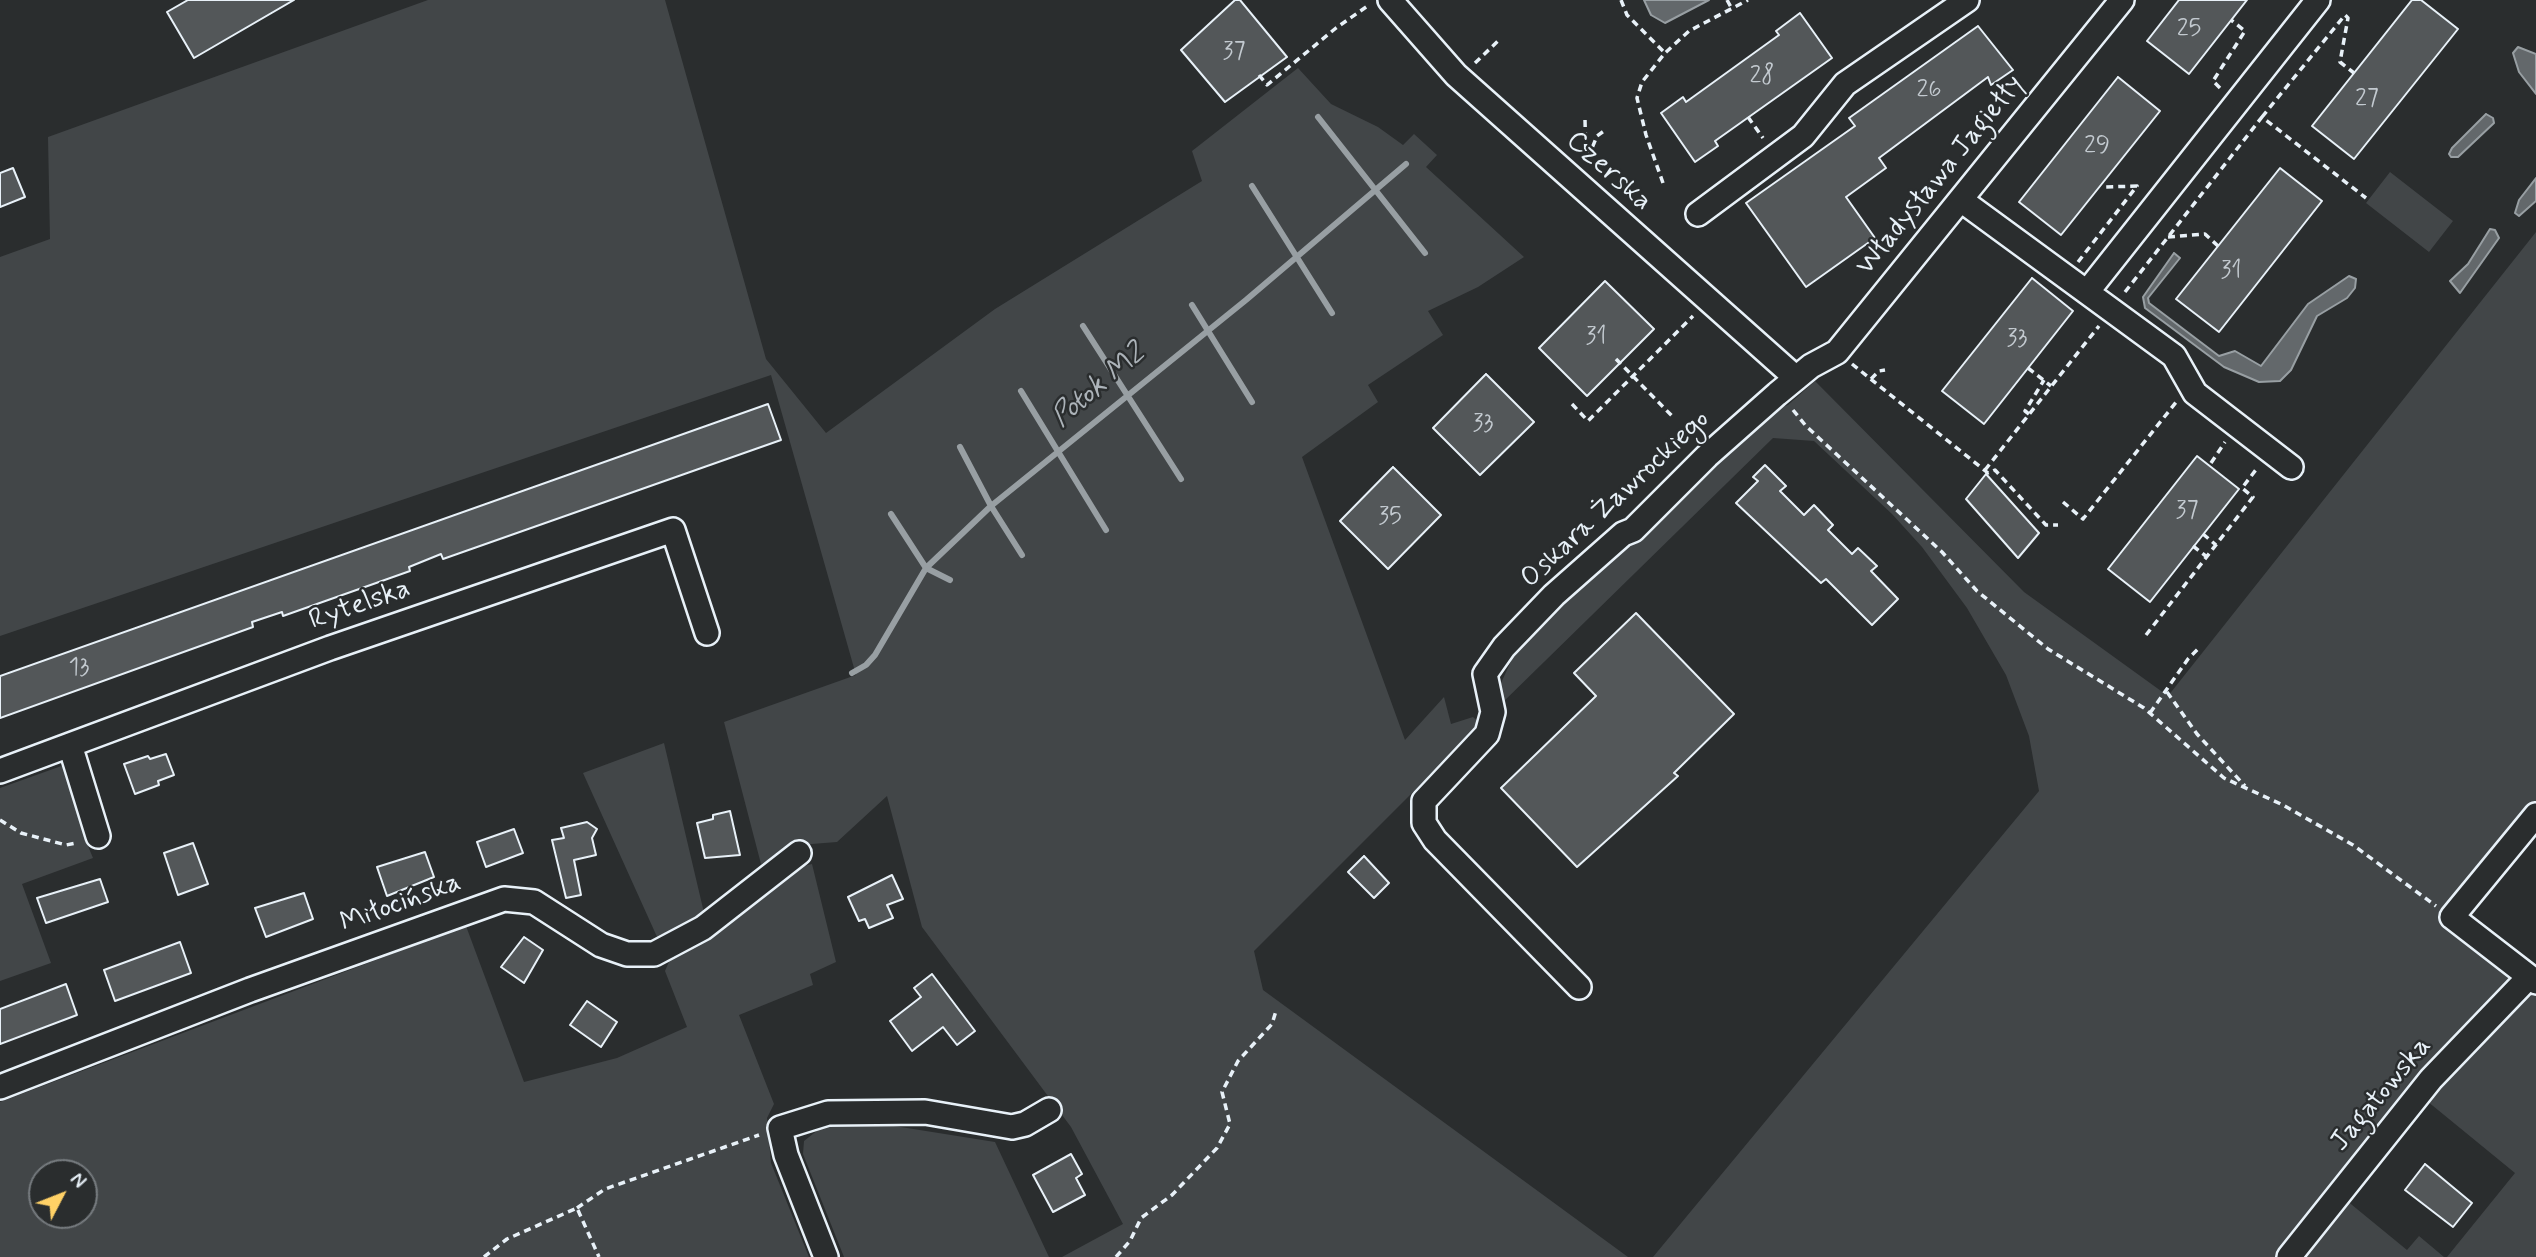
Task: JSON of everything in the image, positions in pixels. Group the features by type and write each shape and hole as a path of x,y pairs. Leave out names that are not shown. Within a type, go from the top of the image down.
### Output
{"street":[{"path":"1698,214 1803,136 1845,84 1967,0"},
{"name":"Władysława Jagiełły","path":"1796,378 1837,352 2122,0"},
{"path":"2087,292 2318,0"},
{"name":"Czerska","path":"1380,2 1455,75 1796,378"},
{"path":"1961,200 2174,356 2195,393 2291,467"},
{"name":"Oskara Żawrockiego","path":"1579,987 1435,840 1424,823 1424,801 1487,734 1493,712 1485,674 1504,647 1554,596 1623,534 1633,530 1707,456 1796,378"},
{"name":"Rytelska","path":"0,771 330,648 673,530 707,633"},
{"path":"70,745 98,836"},
{"path":"2452,917 2536,815"},
{"name":"Miłocińska","path":"0,1087 250,990 504,899 534,902 601,945 627,954 654,954 703,928 799,853"},
{"name":"Jagatowska","path":"2289,1257 2431,1079 2532,979 2452,917"},
{"path":"826,1257 786,1155 780,1128 828,1113 911,1112 1012,1127 1025,1124 1049,1110"}],"path":[{"path":"1621,0 1627,15 1665,53"},
{"path":"1727,0 1732,9"},
{"path":"1663,183 1646,135 1637,98 1642,82 1665,53 1689,31 1748,0"},
{"path":"1259,75 1267,85 1336,28 1380,2"},
{"path":"1985,470 2345,15 2348,18 2340,62 2354,73"},
{"path":"2231,20 2245,31 2213,81 2237,104"},
{"path":"1471,60 1475,64 1498,41"},
{"path":"1748,117 1775,155"},
{"path":"2262,117 2366,198"},
{"path":"1587,159 1597,136 1604,131"},
{"path":"2066,277 2137,186 2106,187 2102,183"},
{"path":"2168,237 2204,234 2218,246"},
{"path":"1572,404 1588,421 1695,314"},
{"path":"1664,346 1668,350"},
{"path":"1616,359 1673,417"},
{"path":"1857,368 1988,473 1994,470 2046,525 2058,525"},
{"path":"2028,368 2051,386"},
{"path":"1871,379 1879,371 1885,370"},
{"path":"2029,414 2025,411 2044,380"},
{"path":"2063,502 2083,519 2182,395"},
{"path":"1806,426 1942,552 1977,591 2048,649 2150,713 2214,771 2353,845 2452,917"},
{"path":"2211,463 2226,441 2216,433"},
{"path":"2146,635 2253,497 2242,488 2261,463"},
{"path":"2203,534 2216,545"},
{"path":"2193,546 2207,557"},
{"path":"2150,713 2188,659 2200,648"},
{"path":"2167,692 2197,734 2246,787"},
{"path":"0,820 21,833 66,845 98,836"},
{"path":"1116,1257 1130,1241 1140,1218 1172,1195 1217,1148 1230,1124 1222,1092 1238,1062 1272,1024 1276,1011"},
{"path":"484,1257 507,1239 577,1208 605,1189 780,1128"},
{"path":"577,1208 599,1257"}],"shaded area":[{"path":"428,0 665,0 766,359 826,433 995,309 1202,181 1192,151 1298,68 1331,104 1378,127 1403,145 1414,134 1437,155 1426,167 1524,257 1478,287 1428,311 1443,335 1368,385 1378,402 1302,457 1405,740 1444,697 1451,724 1473,717 1481,724 1254,951 1263,990 1628,1257 1062,1257 1123,1224 1071,1127 922,927 887,796 837,842 799,845 761,864 724,722 856,675 771,375 0,636 0,257 50,239 48,137"},
{"path":"1644,0 1709,0 1665,23 1651,15"},
{"path":"2518,47 2536,54 2536,94 2519,72 2513,53"},
{"path":"2486,114 2493,118 2494,123 2458,157 2451,157 2449,154 2452,148"},
{"path":"2390,172 2453,221 2429,252 2366,203"},
{"path":"2536,178 2536,201 2519,216 2515,213 2519,200"},
{"path":"2490,229 2495,230 2499,238 2460,293 2450,281 2468,264"},
{"path":"2536,232 2536,802 2463,898 2445,916 2517,969 2279,1257 1653,1257 2039,791 2029,736 2006,675 1967,608 1922,547 1892,514 1814,441 1773,438 1499,706 1497,702 1501,683 1512,659 1554,606 1777,409 1788,405 1815,381 2024,592 2168,696"},
{"path":"2174,253 2180,258 2148,298 2149,303 2219,356 2235,351 2261,366 2308,304 2349,276 2356,279 2355,288 2347,298 2317,316 2291,370 2280,381 2259,382 2224,367 2145,308 2143,297"},
{"path":"664,743 705,917 658,939 583,773"},
{"path":"67,764 91,831 88,846 93,858 22,884 51,963 0,981 0,788"},
{"path":"812,864 836,962 810,974 813,985 739,1015 774,1104 767,1118 771,1163 809,1257 0,1257 0,1102 466,926 524,1082 617,1058 687,1027 665,971 671,957 791,869"},
{"path":"2536,995 2536,1257 2447,1257 2515,1173 2427,1101 2518,996"},
{"path":"882,1124 995,1142 1049,1257 844,1257 803,1154 804,1141 823,1126"},
{"path":"2346,1200 2407,1250 2419,1236 2444,1257 2298,1257"}],"building":[{"path":"188,0 294,0 194,58 167,12"},
{"path":"1235,0 1240,0 1287,57 1225,102 1181,50"},
{"path":"2179,0 2247,0 2189,74 2147,41"},
{"path":"2412,0 2421,0 2458,29 2354,159 2312,126"},
{"path":"1800,13 1832,58 1715,141 1718,146 1695,162 1661,113 1683,97 1686,102 1779,35 1776,31"},
{"path":"1978,26 2013,70 1991,85 1988,77 1879,158 1886,168 1846,197 1875,238 1806,287 1746,203 1855,126 1849,118"},
{"path":"2118,77 2160,111 2061,235 2019,202"},
{"path":"13,168 25,197 0,207 0,173"},
{"path":"2280,168 2322,201 2219,332 2176,299"},
{"path":"2032,278 2073,311 1984,424 1942,391"},
{"path":"1605,281 1654,329 1587,396 1539,348"},
{"path":"1486,374 1534,422 1480,475 1433,428"},
{"path":"768,404 781,440 443,559 441,554 409,567 410,571 283,616 282,612 252,622 253,627 0,718 0,676"},
{"path":"2197,456 2239,489 2150,602 2108,569"},
{"path":"1765,465 1786,486 1780,491 1804,515 1814,505 1833,525 1828,530 1852,554 1858,548 1877,566 1871,571 1898,599 1872,625 1826,579 1821,583 1736,503 1758,481 1753,477"},
{"path":"1393,467 1441,515 1388,569 1340,521"},
{"path":"1986,474 2039,533 2018,558 1966,499"},
{"path":"1636,613 1734,714 1674,773 1678,776 1577,867 1501,788 1596,696 1574,673"},
{"path":"166,754 174,775 158,781 159,785 135,794 124,764 148,756 150,759"},
{"path":"730,811 740,855 705,858 697,823"},
{"path":"587,822 597,829 592,838 596,855 574,860 581,895 566,898 552,840 564,838 561,828"},
{"path":"514,829 523,853 486,867 477,842"},
{"path":"193,843 208,884 178,895 164,853"},
{"path":"425,852 434,877 387,896 377,867"},
{"path":"1364,856 1389,883 1374,898 1348,872"},
{"path":"892,875 903,899 887,905 893,918 869,928 865,919 859,921 848,897"},
{"path":"100,879 108,902 46,923 37,898"},
{"path":"304,893 313,919 266,937 255,908"},
{"path":"524,937 543,950 524,983 501,967"},
{"path":"180,942 191,973 115,1001 104,970"},
{"path":"932,974 975,1031 957,1045 943,1027 912,1051 890,1021 921,997 914,988"},
{"path":"66,984 77,1015 0,1044 0,1009"},
{"path":"587,1001 617,1022 601,1047 570,1025"},
{"path":"1071,1154 1082,1174 1076,1178 1085,1195 1053,1212 1033,1175"},
{"path":"2425,1164 2472,1203 2453,1227 2405,1190"}],"waterway":[{"path":"1318,117 1425,253"},
{"name":"Potok M2","path":"852,673 866,665 875,655 926,568 991,506 1246,300 1406,164"},
{"path":"1252,186 1332,313"},
{"path":"1192,305 1252,402"},
{"path":"1083,326 1181,479"},
{"path":"1021,391 1106,530"},
{"path":"960,447 991,506 1022,555"},
{"path":"891,514 926,568 950,580"}]}
